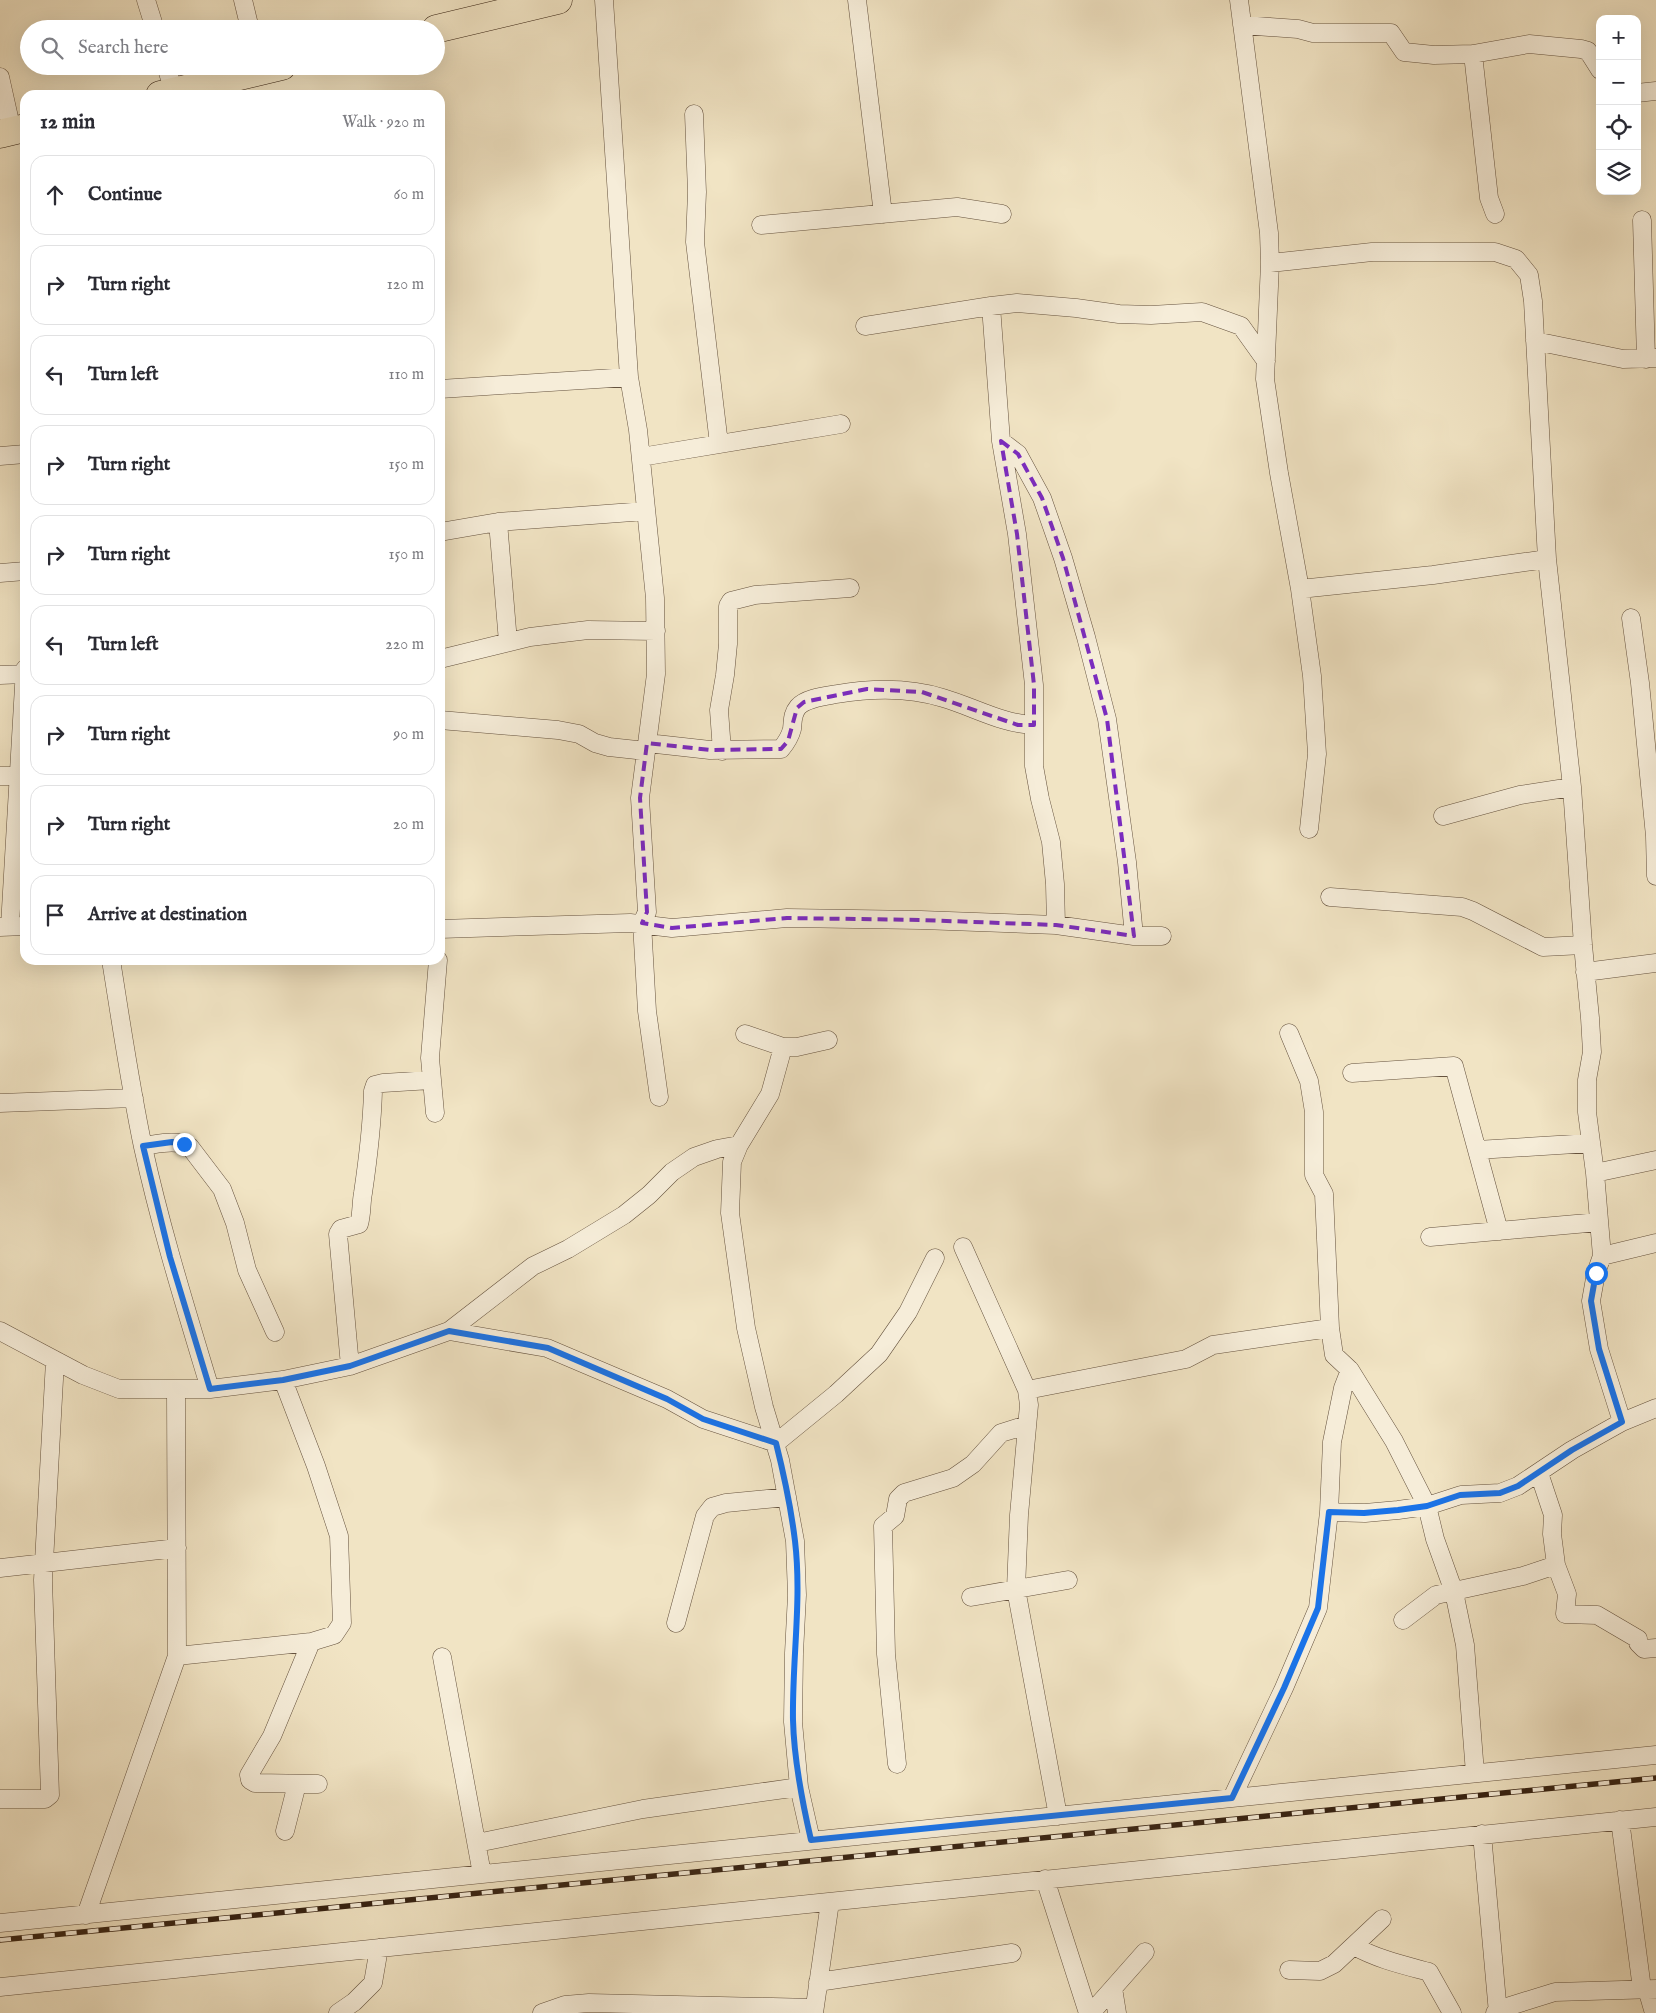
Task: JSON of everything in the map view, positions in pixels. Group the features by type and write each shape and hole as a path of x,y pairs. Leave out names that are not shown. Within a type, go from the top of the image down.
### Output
{"main road":[{"path":"445,27 558,0"},
{"path":"167,84 210,89 248,75"}],"street":[{"path":"146,0 152,20"},
{"path":"243,0 248,20"},
{"path":"604,0 630,376 646,511 656,631 656,674 640,798 647,912 642,924 647,1011 659,1097"},
{"path":"857,0 883,214"},
{"path":"1239,0 1269,233 1270,263 1265,379 1279,473 1300,589 1312,676 1317,754 1309,830"},
{"path":"1242,25 1298,29 1312,33 1391,33 1404,52 1434,55 1473,54 1529,44 1582,49 1588,51 1596,64"},
{"path":"1473,54 1489,198 1495,214"},
{"path":"0,77 12,131"},
{"path":"1641,93 1656,91"},
{"path":"694,114 697,192 695,242 719,444"},
{"path":"761,225 957,207 1002,214"},
{"path":"1535,342 1623,359 1651,359 1642,220"},
{"path":"1270,263 1372,252 1495,252 1516,259 1530,275 1547,559 1572,787 1592,1044 1587,1088 1587,1112 1595,1173 1602,1256 1596,1273 1591,1301 1599,1349 1622,1422"},
{"path":"865,326 1017,303 1119,314 1151,315 1202,312 1241,326 1266,361"},
{"path":"991,306 1001,441 1017,534 1034,685 1034,766 1051,842 1056,884 1056,925"},
{"path":"445,389 630,376"},
{"path":"640,457 841,424"},
{"path":"1001,441 1018,454 1042,498 1086,637 1107,719 1127,862 1134,936"},
{"path":"0,456 20,454"},
{"path":"445,531 498,522 646,511"},
{"path":"498,522 508,642"},
{"path":"1300,589 1433,575 1547,559"},
{"path":"0,573 20,571"},
{"path":"722,751 719,710 728,644 728,606 731,601 755,595 850,588"},
{"path":"1631,618 1640,684 1655,836 1656,876"},
{"path":"445,658 530,637 588,630 656,631"},
{"path":"0,675 20,674"},
{"path":"445,720 558,730 580,734 595,743 608,746 722,751 781,749 788,741 792,730 792,718 797,708 804,702 867,689 922,692 1018,724 1034,725"},
{"path":"12,926 7,858 20,759"},
{"path":"0,776 19,776"},
{"path":"1443,816 1520,795 1572,787"},
{"path":"1330,897 1462,907 1543,947 1583,945"},
{"path":"445,933 642,924 672,928 787,918 1056,925 1134,936 1162,936"},
{"path":"1585,972 1656,963"},
{"path":"112,965 143,1146 170,1257 210,1389"},
{"path":"435,1113 430,1058 438,965"},
{"path":"1289,1033 1309,1081 1314,1112 1314,1175 1324,1194 1330,1328 1334,1355 1350,1370 1394,1441 1427,1506 1435,1539 1454,1592 1465,1645 1475,1773"},
{"path":"745,1034 783,1047 828,1040"},
{"path":"783,1047 770,1094 739,1145 732,1162 730,1213 746,1328 764,1407 776,1443 795,1541 797,1595 793,1722 799,1787 811,1840"},
{"path":"1352,1073 1454,1066 1499,1231"},
{"path":"350,1366 338,1234 341,1229 360,1224 372,1132 373,1091 375,1085 383,1083 431,1080"},
{"path":"0,1103 134,1098"},
{"path":"143,1146 172,1142 190,1147 222,1189 235,1223 247,1270 275,1332"},
{"path":"1477,1150 1591,1143"},
{"path":"0,1331 83,1375 119,1389 210,1389 283,1380 350,1366 449,1331 533,1266 568,1249 624,1215 649,1195 672,1172 694,1157 717,1149 739,1145"},
{"path":"1595,1173 1656,1160"},
{"path":"1430,1237 1599,1222"},
{"path":"1602,1256 1656,1243"},
{"path":"963,1247 1027,1390 1029,1405 1019,1514 1016,1589 1058,1816"},
{"path":"776,1443 836,1394 879,1354 908,1312 935,1258"},
{"path":"1027,1390 1186,1359 1213,1345 1330,1328"},
{"path":"449,1331 548,1348 667,1399 703,1419 776,1443"},
{"path":"0,1799 45,1799 50,1795 43,1565 56,1361"},
{"path":"1232,1798 1284,1688 1318,1608 1329,1512 1332,1442 1343,1388 1350,1370"},
{"path":"177,1656 311,1642 334,1635 342,1623 339,1536 316,1466 283,1380"},
{"path":"86,1915 177,1656 176,1389"},
{"path":"1329,1512 1364,1513 1427,1506 1460,1495 1500,1493 1518,1486 1572,1450 1622,1422 1656,1408"},
{"path":"897,1764 886,1654 883,1526 895,1516 898,1498 904,1493 953,1478 973,1464 1001,1433 1027,1425"},
{"path":"1540,1473 1553,1515 1552,1534 1556,1565 1567,1594 1565,1614 1597,1615 1638,1639 1638,1643 1644,1649 1656,1648"},
{"path":"676,1624 704,1516 712,1507 726,1503 787,1497"},
{"path":"0,1568 43,1565 177,1548"},
{"path":"1403,1620 1436,1595 1523,1576 1556,1565"},
{"path":"970,1598 1068,1580"},
{"path":"311,1642 272,1736 249,1775 250,1780 255,1783 318,1784"},
{"path":"442,1657 482,1874"},
{"path":"0,1923 1656,1755"},
{"path":"285,1831 297,1784"},
{"path":"477,1843 643,1809 799,1787"},
{"path":"0,1987 1656,1817"},
{"path":"1620,1820 1648,1989 1654,2013"},
{"path":"1482,1834 1497,2012 1555,1992 1648,1989"},
{"path":"1045,1879 1090,2013 1145,1952"},
{"path":"542,2013 565,2005 589,2003 814,2011 830,1902"},
{"path":"1289,1970 1320,1971 1334,1964 1382,1919"},
{"path":"1354,1946 1380,1958 1390,1959 1400,1964 1430,1972 1452,2013"},
{"path":"338,2013 354,2002 373,1983 379,1948"},
{"path":"818,1982 1012,1954"},
{"path":"1113,1988 1117,2013"}],"highlighted area":[{"path":"1001,441 1018,454 1042,498 1063,558 1107,719 1134,936 1056,925 921,920 787,918 672,928 642,923 647,912 640,798 647,743 710,750 781,749 788,741 797,708 804,702 867,689 922,692 1018,725 1034,725 1034,685 1017,534"}],"railway":[{"path":"0,1940 1656,1778"}],"route":[{"path":"184,1144 172,1142 143,1146 170,1257 210,1389 283,1380 350,1366 449,1331 548,1348 667,1399 703,1419 776,1443 795,1541 797,1595 793,1722 799,1787 811,1840 1232,1798 1284,1688 1318,1608 1329,1512 1364,1513 1398,1510 1427,1506 1460,1495 1500,1493 1518,1486 1572,1450 1622,1422 1599,1349 1591,1301 1596,1273"}]}
